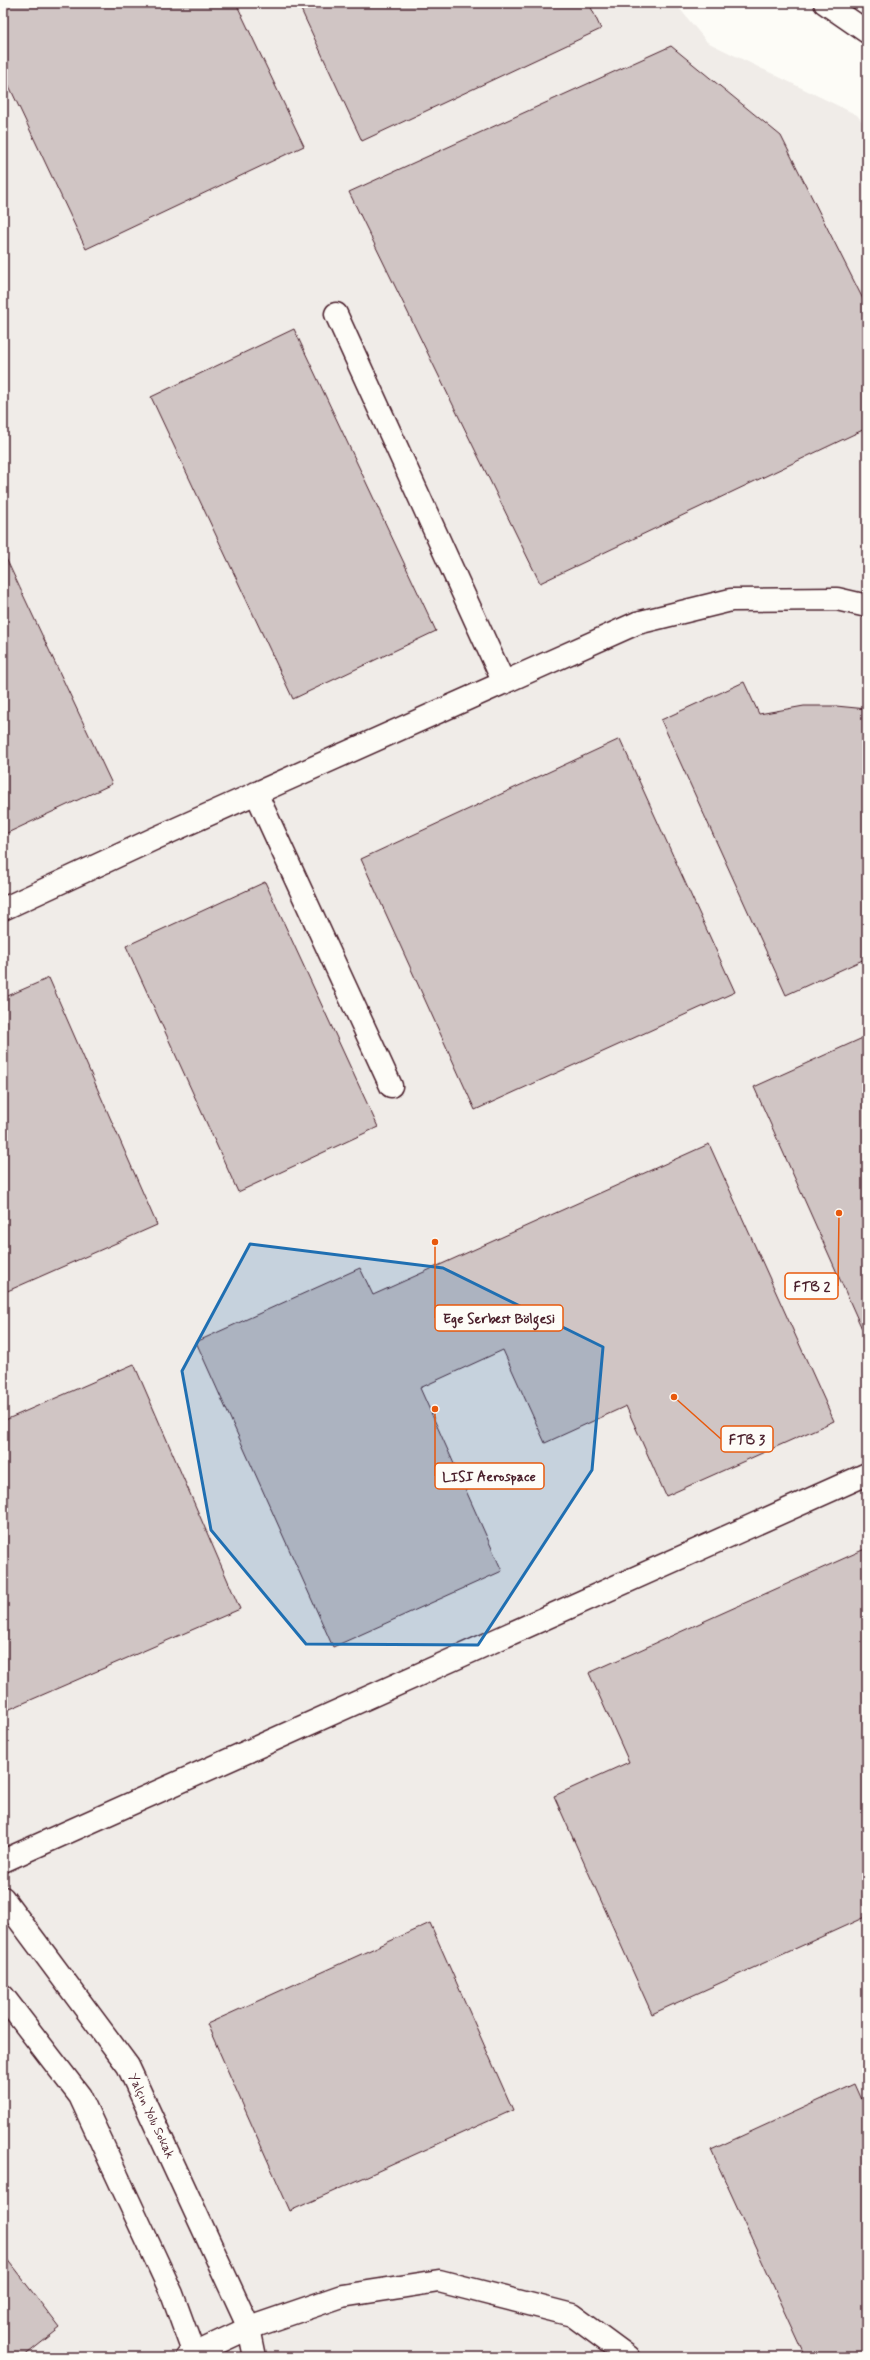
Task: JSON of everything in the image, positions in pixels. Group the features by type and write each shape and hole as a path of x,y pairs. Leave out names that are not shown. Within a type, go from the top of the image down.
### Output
{"street":[{"path":"825,3 867,32"},
{"path":"336,314 504,682"},
{"path":"3,909 256,793 637,623 731,600 837,599 867,606"},
{"path":"256,793 392,1086"},
{"path":"3,1861 867,1474"},
{"name":"Yalçın Yolu Sokak","path":"3,1898 128,2066 249,2328 255,2357"},
{"path":"3,1996 80,2096 172,2294 192,2356 249,2328 342,2296 439,2281 572,2315 629,2357"}],"highlighted area":[{"path":"250,1244 443,1268 603,1347 592,1470 478,1645 306,1644 211,1530 182,1371"}],"shaded area":[{"path":"3,3 675,3 707,42 857,115 867,128 867,2357 3,2357"}],"building":[{"path":"3,3 236,3 304,146 86,249 3,73"},
{"path":"298,3 589,3 601,29 362,141"},
{"path":"671,46 781,136 867,307 867,428 540,583 349,192"},
{"path":"294,329 436,631 293,699 151,397"},
{"path":"3,552 112,784 3,835"},
{"path":"744,682 759,714 804,706 836,706 867,709 867,958 786,995 661,720"},
{"path":"620,739 735,992 475,1110 361,859"},
{"path":"265,882 378,1127 238,1192 126,946"},
{"path":"49,978 157,1225 3,1293 3,998"},
{"path":"867,1036 867,1340 754,1087"},
{"path":"709,1144 834,1421 666,1496 626,1406 545,1443 503,1350 420,1388 502,1571 333,1647 196,1342 360,1268 373,1295"},
{"path":"134,1364 240,1609 3,1712 3,1421"},
{"path":"867,1548 867,1916 652,2014 554,1796 629,1762 589,1673"},
{"path":"430,1923 513,2110 290,2211 207,2024"},
{"path":"855,2084 867,2111 867,2357 806,2357 711,2150"},
{"path":"3,2254 60,2328 23,2357 3,2357"}],"place":[{"name":"FTB 2","path":"839,1213"},
{"name":"Ege Serbest Bölgesi","path":"435,1242"},
{"name":"FTB 3","path":"674,1397"},
{"name":"LISI Aerospace","path":"435,1409"}]}
